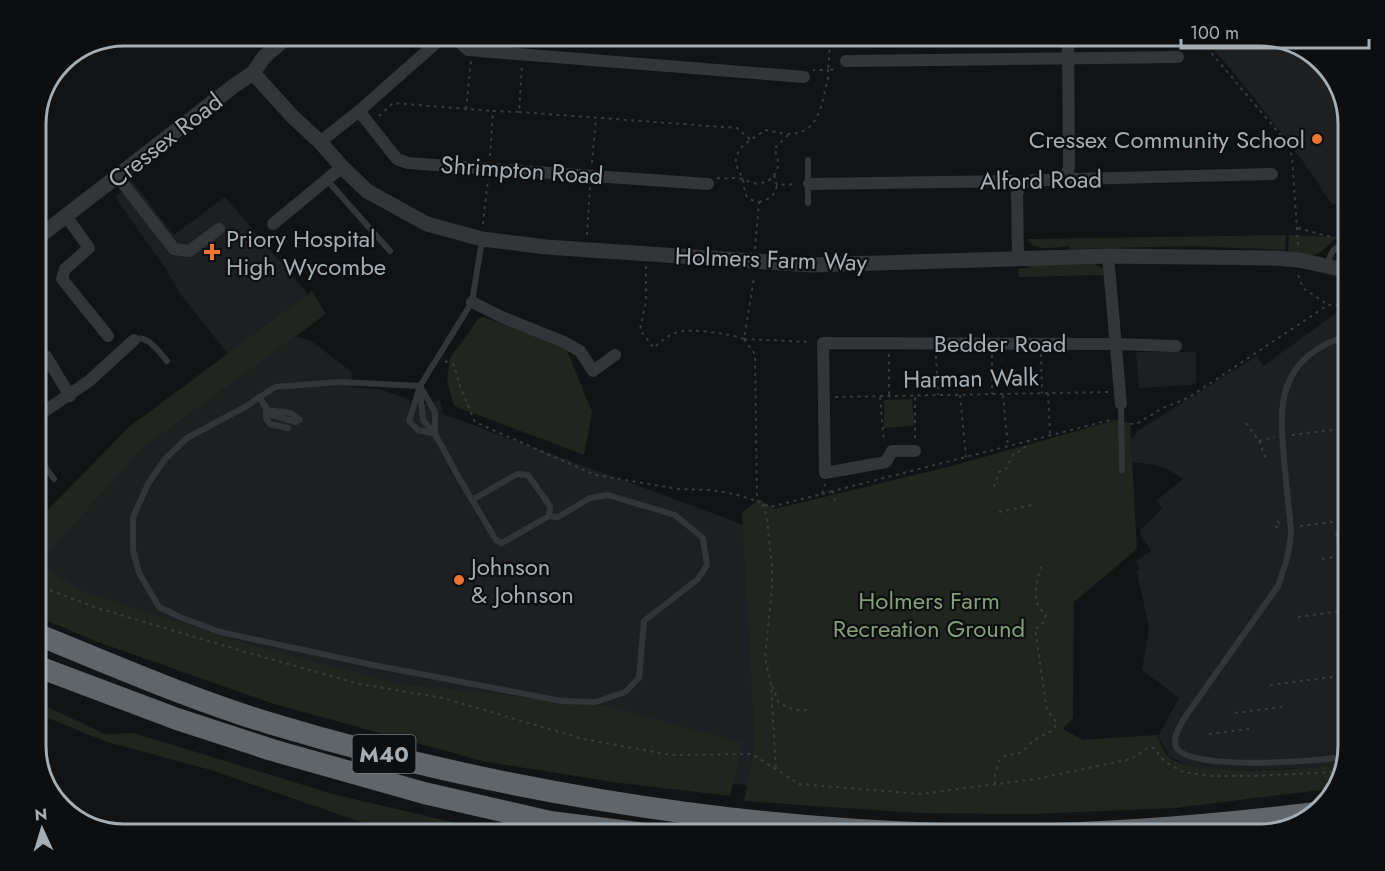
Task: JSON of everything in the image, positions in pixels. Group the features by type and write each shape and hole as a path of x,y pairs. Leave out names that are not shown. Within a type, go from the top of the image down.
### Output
{"highway":[{"name":"M40","path":"47,638 162,685 268,723 377,752 531,788 789,824"},
{"name":"M40","path":"47,670 177,719 272,750 413,790 566,824"},
{"name":"M40","path":"1224,824 1298,815"}],"street":[{"name":"Cressex Road","path":"47,231 235,85 254,73 264,57 275,47"},
{"path":"320,142 432,47"},
{"path":"465,47 472,51 522,56 804,77"},
{"path":"1065,176 1069,167 1068,47"},
{"path":"846,61 1178,57"},
{"name":"Holmers Farm Way","path":"254,73 293,117 367,191 427,224 482,239 546,247 812,265 1108,256 1276,258 1299,260 1338,268"},
{"name":"Shrimpton Road","path":"359,111 397,159 408,163 708,184"},
{"path":"273,224 342,167"},
{"name":"Alford Road","path":"809,184 1013,181 1021,184 1028,180 1058,180 1065,176 1076,179 1272,174"},
{"path":"118,177 174,249 189,251 219,229"},
{"path":"1018,258 1017,193 1021,184"},
{"path":"66,216 89,248 64,269 62,279 108,336"},
{"path":"1108,256 1120,398"},
{"path":"472,302 564,342 580,351 593,370 615,355"},
{"path":"47,410 69,396 134,340"},
{"path":"823,343 826,486 886,462 892,451 915,451"},
{"name":"Bedder Road","path":"823,343 1041,343 1176,346"},
{"path":"47,358 69,396"}],"lane":[{"path":"808,160 808,203"},
{"path":"327,180 390,251"},
{"path":"435,434 418,430 409,421 420,386 472,302 482,239"},
{"path":"1327,266 1333,249 1338,245"},
{"path":"134,340 138,337 145,338 167,362"},
{"path":"1338,339 1319,347 1303,361 1294,370 1284,392 1281,416 1291,544 1278,586 1176,733 1176,747 1191,757 1239,763 1338,758"},
{"path":"340,382 420,386 423,420 435,434 496,540 502,543 549,516 558,517 590,498 608,495 675,515 703,538 707,565 698,579 644,621 639,678 626,692 596,702 562,701 373,665 220,632 159,607 139,573 134,550 133,517 148,484 165,459 187,438 275,387 340,382"},
{"path":"420,386 435,412 435,434"},
{"path":"259,398 270,424 288,428"},
{"path":"1120,398 1122,471"},
{"path":"266,410 291,413 298,421"},
{"path":"47,470 54,479"},
{"path":"472,500 517,474 528,475 550,506 549,516"}],"path":[{"path":"774,175 762,183 750,183 737,170 736,158 742,147 765,130 789,134 802,132 816,122 828,78 830,47"},
{"path":"1207,47 1284,139 1292,156 1298,228 1298,273 1303,288 1328,305 1338,305"},
{"path":"466,109 472,51"},
{"path":"519,112 522,56"},
{"path":"828,70 840,68 846,61"},
{"path":"369,124 393,103 737,128 752,141"},
{"path":"482,239 493,111"},
{"path":"743,178 745,194 754,201 769,199 777,185 774,175 779,160 774,149 789,134"},
{"path":"708,184 714,177 743,178"},
{"path":"777,185 809,184"},
{"path":"755,253 759,202"},
{"path":"1298,228 1338,239"},
{"path":"646,254 646,300 640,330 654,348 666,337 680,332 732,334 744,339 823,343"},
{"path":"754,278 744,339 755,354 757,501"},
{"path":"437,358 454,365 475,422 595,475 678,489 711,490 757,501 770,507 826,486 966,457 1112,418 1121,422 1138,423 1163,408 1188,398 1328,305"},
{"path":"888,343 889,396"},
{"path":"936,343 938,395"},
{"path":"992,343 992,394"},
{"path":"1041,343 1042,393"},
{"name":"Harman Walk","path":"823,398 1042,393 1120,398"},
{"path":"1048,393 1050,435"},
{"path":"1003,394 1008,446"},
{"path":"960,395 966,457"},
{"path":"915,396 915,451"},
{"path":"880,397 886,462"},
{"path":"1246,423 1259,441 1267,461"},
{"path":"1259,441 1338,429"},
{"path":"994,487 999,472 1006,469 1014,453 1023,450 1029,440"},
{"path":"826,486 835,501"},
{"path":"763,504 767,518 772,567 765,658 771,684 776,770"},
{"path":"999,512 1032,505"},
{"path":"1333,522 1338,521"},
{"path":"1338,530 1336,530 1338,547"},
{"path":"1322,559 1338,556"},
{"path":"995,784 999,761 1005,756 1022,752 1033,741 1053,730 1057,723 1047,710 1035,629 1042,625 1046,615 1039,610 1035,601 1041,567"},
{"path":"47,589 97,608 360,684 443,698 583,739 671,755 752,754 799,784 921,794 1036,779 1131,759 1147,748 1154,748 1164,761 1183,772 1212,776 1334,772"},
{"path":"1298,617 1338,612"},
{"path":"1270,685 1338,676"},
{"path":"771,684 779,703 794,710 808,710"},
{"path":"1235,713 1282,707"},
{"path":"1209,734 1249,729"}],"shaded area":[{"name":"Cressex Community School","path":"1211,47 1281,49 1300,57 1319,73 1330,90 1337,109 1338,205 1331,203 1302,160"},
{"name":"Priory Hospital High Wycombe","path":"133,182 174,235 225,197 308,294 228,354 181,295 165,268 115,197"},
{"path":"1338,312 1338,757 1335,767 1214,770 1188,766 1169,756 1158,736 1179,698 1142,670 1149,628 1137,571 1140,569 1136,561 1151,551 1140,534 1141,529 1162,509 1156,501 1183,479 1169,470 1150,464 1132,462 1131,440 1139,430 1257,356 1263,366"},
{"path":"294,336 311,341 352,372 351,387 379,389 410,400 410,408 440,400 443,414 761,533 774,789 723,782 97,632 47,573 47,548 141,449"},
{"path":"1136,352 1196,352 1196,382 1191,385 1139,388"}],"green space":[{"path":"1286,235 1285,250 1192,246 1040,248 1027,239"},
{"path":"1289,235 1338,237 1321,252 1308,255 1288,252"},
{"path":"1093,263 1103,269 1105,275 1019,277 1018,269 1028,268 1029,265"},
{"path":"312,291 326,314 141,449 47,554 47,511 129,427"},
{"path":"484,317 566,348 592,412 584,455 454,406 447,381 450,358 478,319"},
{"path":"912,399 914,426 884,428 884,400"},
{"name":"Holmers Farm Recreation Ground","path":"1116,420 1130,423 1137,549 1074,602 1073,718 1063,729 1083,740 1157,735 1168,756 1180,763 1200,767 1225,770 1281,770 1336,764 1325,789 1176,808 1031,814 918,813 744,801 755,746 742,513 760,499 774,509 952,466"},
{"path":"47,568 81,591 240,642 399,684 606,706 742,743 730,796 613,782 482,761 274,704 95,641 47,621"},
{"path":"47,706 104,734 134,733 333,794 460,824 366,824 211,770 104,741 47,718"}],"place":[{"name":"Cressex Community School","path":"1317,139"},
{"name":"Priory Hospital High Wycombe","path":"212,252"},
{"name":"Johnson & Johnson","path":"459,580"}]}
